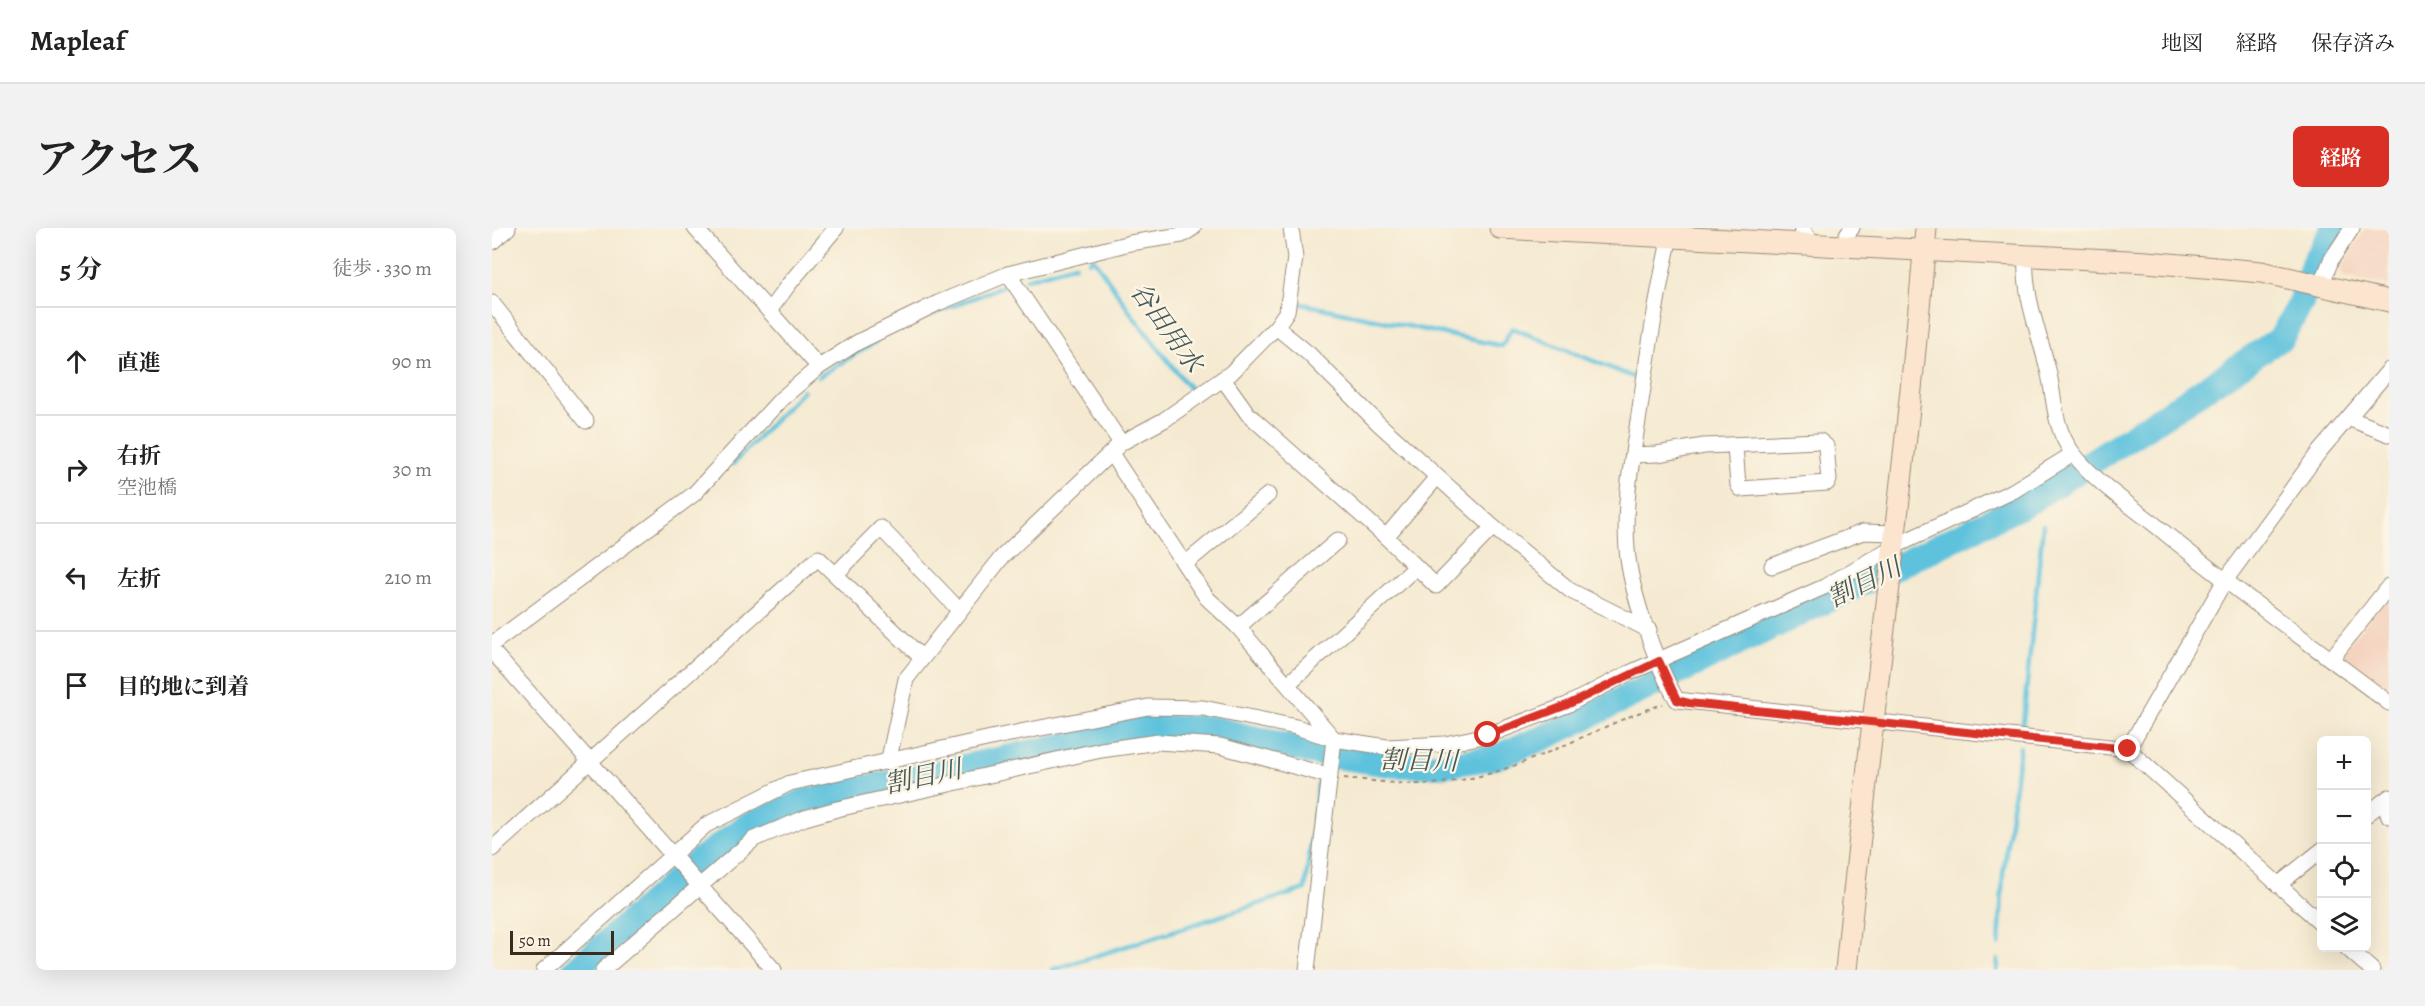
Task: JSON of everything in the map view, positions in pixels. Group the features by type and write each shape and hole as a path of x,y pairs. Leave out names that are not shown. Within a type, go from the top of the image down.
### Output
{"main road":[{"path":"1500,228 1848,237 1924,251 2026,255 2262,272 2389,300"},
{"path":"1846,970 1858,845 1875,723 1926,228"}],"street":[{"path":"492,242 508,228"},
{"path":"695,228 819,367"},
{"path":"770,311 789,284 836,228"},
{"path":"492,644 694,494 781,399 819,367 858,342 938,303 1008,274 1130,243 1182,235 1192,228"},
{"path":"888,763 906,679 921,657 1002,557 1116,449 1164,420 1231,374 1276,327 1287,311 1291,285 1295,258 1291,228"},
{"path":"2321,286 2331,260 2352,228"},
{"path":"1671,233 1626,503 1627,550 1638,604 1675,696 1875,723 2128,749 2317,920"},
{"path":"2026,255 2025,271 2030,307 2049,375 2056,420 2073,454 2095,476 2224,582 2389,703"},
{"path":"1008,274 1207,598 1238,627 1334,739 1307,970"},
{"path":"492,303 586,421"},
{"path":"1276,327 1310,354 1354,401 1437,477 1571,591 1649,630"},
{"path":"2128,749 2224,582 2319,452 2389,370"},
{"path":"1223,379 1248,414 1386,537 1436,586 1493,527"},
{"path":"2348,418 2389,434"},
{"path":"1633,455 1657,454 1704,446 1820,441 1826,446 1829,480 1827,483 1741,489 1738,485 1735,446"},
{"path":"544,970 675,858 706,825 790,783 888,763 1000,736 1148,707 1203,708 1296,727 1334,739 1387,747 1467,741 1535,718 1661,664 1824,587 1894,540 2013,491 2073,454"},
{"path":"1386,537 1437,477"},
{"path":"1185,564 1268,495"},
{"path":"836,574 881,528 959,610"},
{"path":"1772,566 1863,532 1894,540"},
{"path":"1238,627 1338,540"},
{"path":"492,849 818,558 921,657"},
{"path":"1288,684 1416,567"},
{"path":"2331,659 2389,586"},
{"path":"492,651 774,970"},
{"path":"603,970 754,839 805,818 1101,750 1158,742 1190,742 1265,756 1330,776"},
{"path":"2371,813 2387,805"},
{"path":"2278,885 2317,854"},
{"path":"2352,952 2372,970"}],"path":[{"path":"1330,776 1427,783 1469,778 1518,765 1675,696"}],"shaded area":[{"path":"2366,228 2389,228 2389,286 2342,276 2342,266"},
{"path":"2389,595 2389,696 2337,658"}],"waterway":[{"name":"割目川","path":"575,970 701,859 748,825 805,801 1147,728 1209,728 1322,754 1394,765 1443,765 1496,757 1545,737 2027,503 2176,408 2281,338 2301,303 2313,264 2334,228"},
{"name":"谷田用水","path":"1089,261 1094,259 1133,316 1194,394"},
{"name":"谷田用水","path":"1026,279 1075,265"},
{"name":"谷田用水","path":"931,315 1008,284"},
{"name":"谷田用水","path":"1293,302 1502,346 1512,328 1638,379"},
{"name":"谷田用水","path":"818,377 875,342"},
{"name":"谷田用水","path":"733,464 803,390"},
{"path":"2027,503 2034,509"},
{"path":"2022,732 2043,525"},
{"path":"1999,945 2003,874 2020,747"},
{"name":"割目川","path":"1322,754 1322,760"},
{"path":"1052,970 1305,889 1318,784"},
{"name":"割目川","path":"669,864 689,886"},
{"path":"1997,970 1998,959"}],"route":[{"path":"1488,735 1567,705 1659,661 1677,700 1689,703 2128,749"}]}
